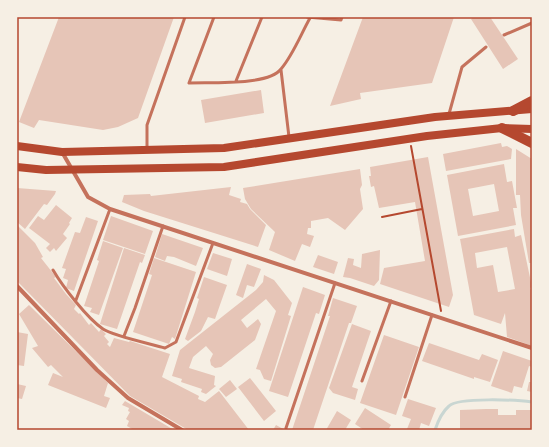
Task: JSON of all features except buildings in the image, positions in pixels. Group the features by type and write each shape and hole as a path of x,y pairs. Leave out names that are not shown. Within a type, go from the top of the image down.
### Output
{"main road":[{"path":"513,111 532,101"},
{"path":"17,146 62,152 224,148 449,116 532,109"},
{"path":"502,128 532,143"},
{"path":"17,167 46,170 73,170 224,167 410,138 502,128 532,129"}],"street":[{"path":"62,152 88,197 110,209 532,348"},
{"path":"17,286 97,370 128,398 182,430"}],"lane":[{"path":"147,150 147,124 185,17"},
{"path":"214,17 189,83 256,81 272,77 281,70 308,18 341,20 342,17"},
{"path":"236,81 262,17"},
{"path":"504,35 532,23"},
{"path":"449,116 462,67 486,47"},
{"path":"281,70 289,139"},
{"path":"76,300 110,209"},
{"path":"124,336 135,308 162,226"},
{"path":"54,270 60,283 76,300 85,313 104,330 165,348 176,342 213,243"},
{"path":"286,428 336,283"},
{"path":"362,381 391,301"},
{"path":"405,397 432,315"}],"path":[{"path":"410,138 441,313"},
{"path":"382,217 422,209"}],"waterway":[{"path":"435,430 444,411 455,403 476,400 532,402"}]}
